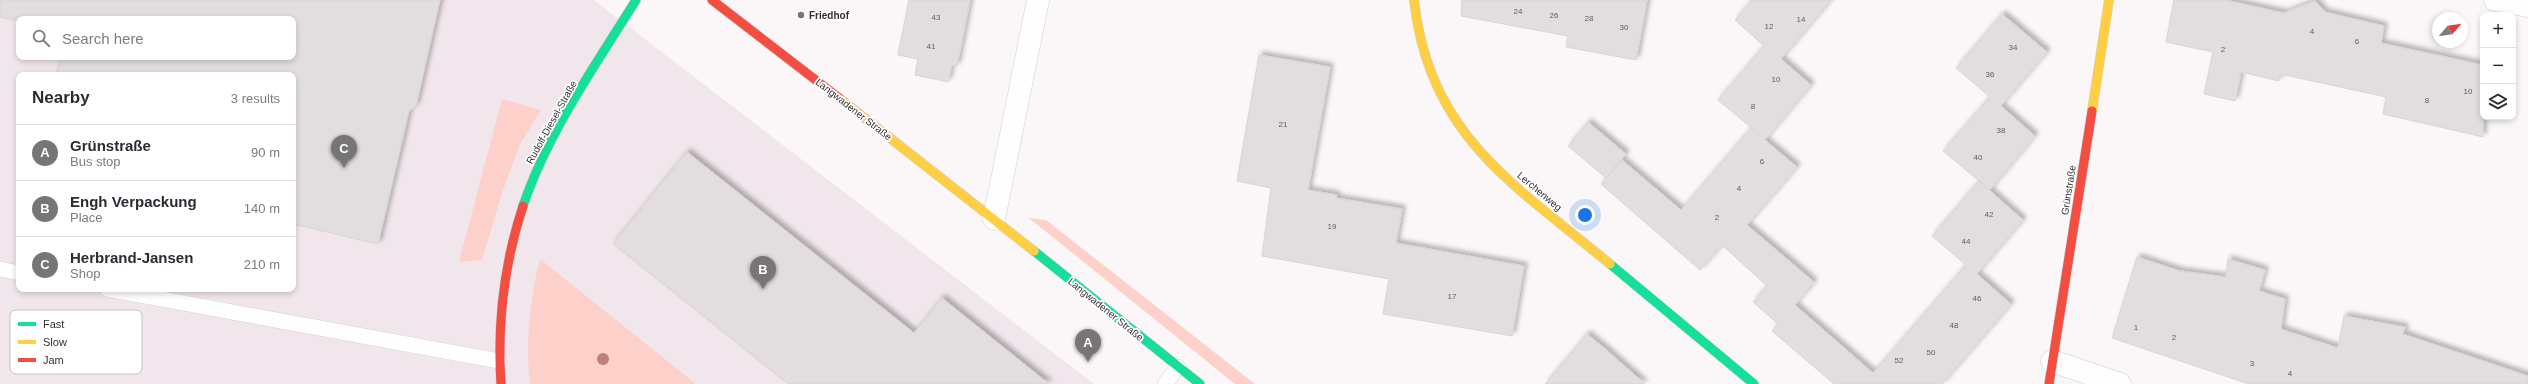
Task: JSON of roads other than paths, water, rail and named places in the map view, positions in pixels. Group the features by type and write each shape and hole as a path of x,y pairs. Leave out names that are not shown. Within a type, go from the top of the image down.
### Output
{"street":[{"name":"Rudolf-Diesel-Straße","path":"501,384 499,361 500,321 510,255 536,175 574,101 636,0"},
{"name":"Langwadener Straße","path":"712,0 994,219 1200,384"},
{"path":"994,219 1038,0"},
{"name":"Lerchenweg","path":"1414,0 1419,40 1432,81 1449,113 1467,139 1487,161 1754,384"},
{"name":"Grünstraße","path":"2049,384 2109,0"},
{"path":"2495,0 2528,6"},
{"path":"2052,361 2120,384"}],"lane":[{"path":"0,269 16,272"},
{"path":"123,292 499,361"},
{"path":"1165,384 1178,367"}],"place":[{"name":"Friedhof","path":"801,15"},
{"name":"Herbrand-Jansen","path":"344,168"},
{"name":"Engh Verpackung","path":"763,289"},
{"name":"Grünstraße","path":"1088,362"}]}
